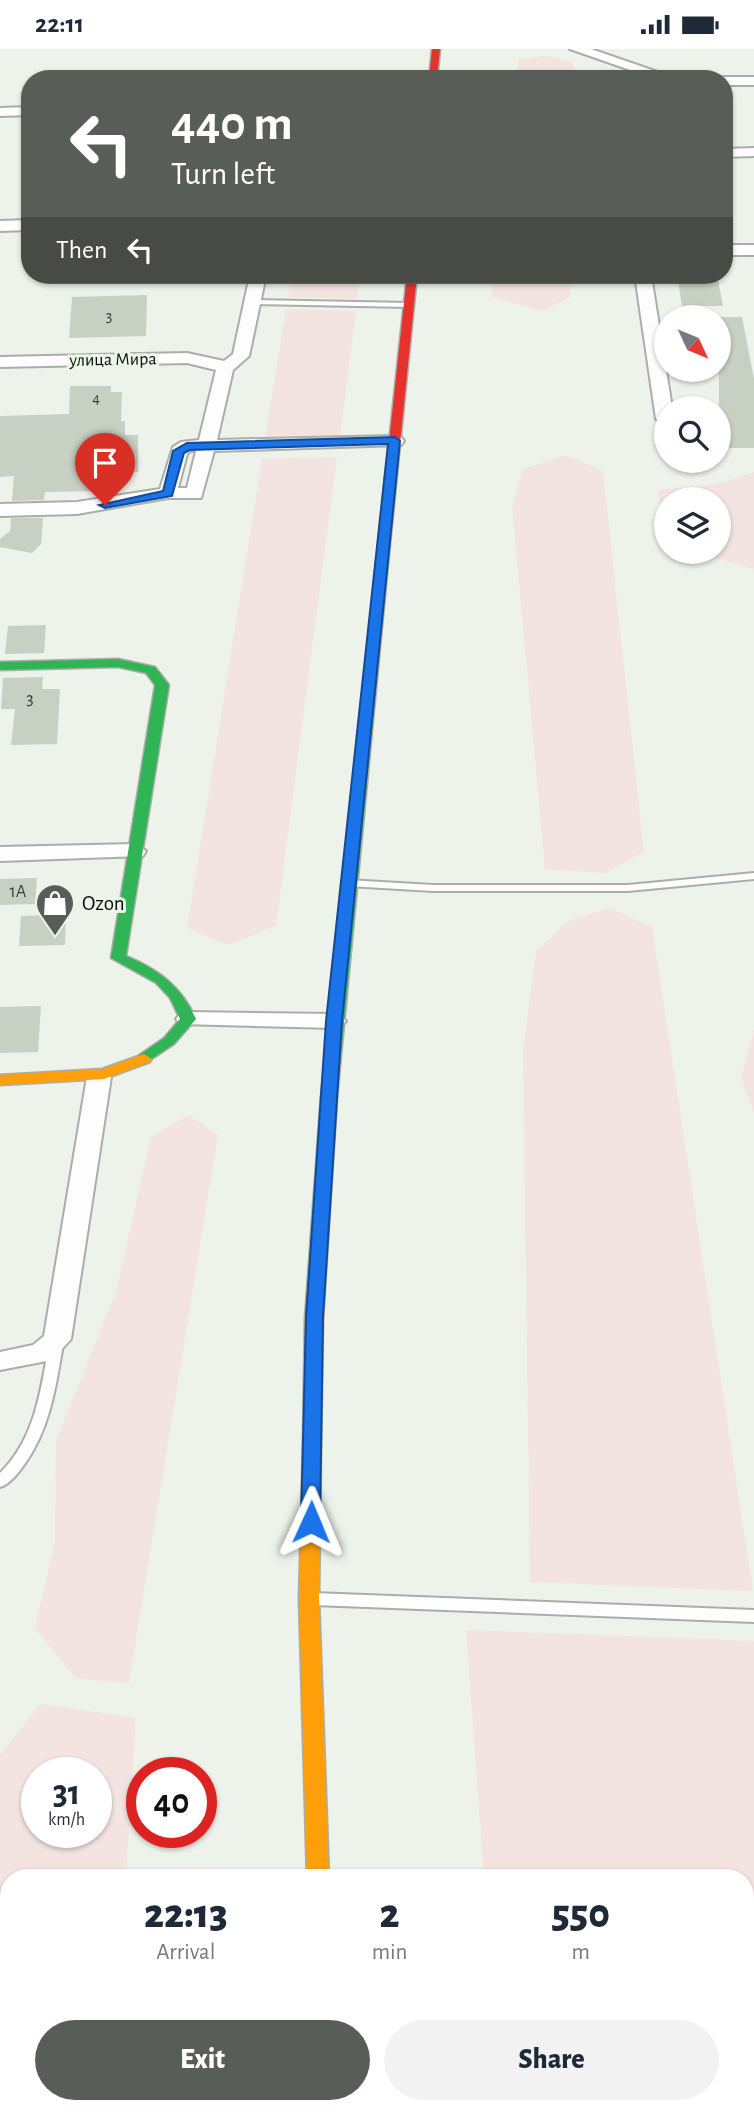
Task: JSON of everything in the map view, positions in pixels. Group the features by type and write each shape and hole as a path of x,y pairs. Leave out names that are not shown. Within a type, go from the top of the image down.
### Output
{"street":[{"path":"434,70 436,49"},
{"path":"577,49 643,70"},
{"path":"611,60 613,70"},
{"path":"733,81 754,81"},
{"path":"0,112 21,111"},
{"path":"733,153 754,152"},
{"path":"0,226 21,225"},
{"path":"733,250 754,250"},
{"path":"0,510 77,509 168,493 195,494 225,367 241,356 256,284"},
{"path":"318,1869 310,1599 314,1318 334,1021 411,284"},
{"path":"644,284 661,396"},
{"name":"улица Мира","path":"0,362 187,358 214,362 225,367"},
{"path":"168,493 178,451 187,446 206,449 394,446"},
{"path":"0,666 118,663 150,670 158,677 162,685 118,958 165,980 181,995 188,1019"},
{"path":"0,854 135,851"},
{"path":"188,1019 334,1021"},
{"path":"0,1080 99,1077 144,1060 172,1042 188,1019"},
{"path":"0,1361 42,1353 57,1339 99,1077"}],"lane":[{"path":"253,302 409,306"},
{"path":"347,883 433,888 628,888 754,876"},
{"path":"0,1482 16,1468 36,1436 57,1339"},
{"path":"310,1599 754,1616"}],"shaded area":[{"path":"546,56 572,62 575,70 518,70 518,60"},
{"path":"290,284 360,284 357,299 288,297"},
{"path":"493,284 569,284 570,297 543,311 491,297"},
{"path":"286,309 356,311 340,437 265,438"},
{"path":"566,455 603,471 644,852 605,873 545,869 512,506 523,469"},
{"path":"337,457 276,926 228,945 187,928 262,459"},
{"path":"754,472 754,569 731,562 731,487 688,487 717,484"},
{"path":"610,908 652,927 753,1591 530,1582 523,1051 536,951 570,920"},
{"path":"754,1030 754,1113 741,1078"},
{"path":"189,1115 218,1135 129,1683 76,1679 35,1628 55,1541 56,1441 116,1292 151,1137"},
{"path":"466,1630 754,1641 754,1869 483,1869"},
{"path":"40,1704 136,1718 134,1757 126,1757 127,1869 0,1869 0,1755"}],"building":[{"path":"678,284 719,284 723,305 682,305"},
{"path":"147,295 146,336 69,338 72,297"},
{"path":"732,317 742,317 754,379 754,448 731,448 731,396 719,396 719,382 732,381"},
{"path":"70,386 111,386 111,392 122,392 121,421 125,421 125,435 138,435 138,472 101,473 100,491 45,492 44,500 12,501 14,476 0,477 0,416 69,414"},
{"path":"11,518 43,518 41,544 32,553 0,547 0,539 10,531"},
{"path":"46,625 44,653 5,654 8,626"},
{"path":"43,677 42,689 60,689 57,744 11,745 15,709 1,709 3,678"},
{"path":"37,878 35,904 0,905 0,879"},
{"path":"66,914 65,945 19,946 21,916"},
{"path":"41,1006 38,1052 0,1053 0,1007"}],"traffic: fast":[{"path":"329,1097 381,573"},
{"path":"0,666 118,663 150,670 162,685 118,958 161,980 176,996 188,1019 169,1041 144,1059"}],"traffic: slow":[{"path":"0,1080 104,1074 144,1059"},
{"path":"312,1445 309,1599 318,1869"}],"traffic: jam":[{"path":"434,70 436,49"},
{"path":"381,573 411,284"},
{"path":"312,1445 314,1318 329,1097"}],"place":[{"name":"Ozon","path":"55,937"}],"route":[{"path":"105,505 168,493 178,451 187,446 395,441 334,1021 314,1318 311,1522"}]}
